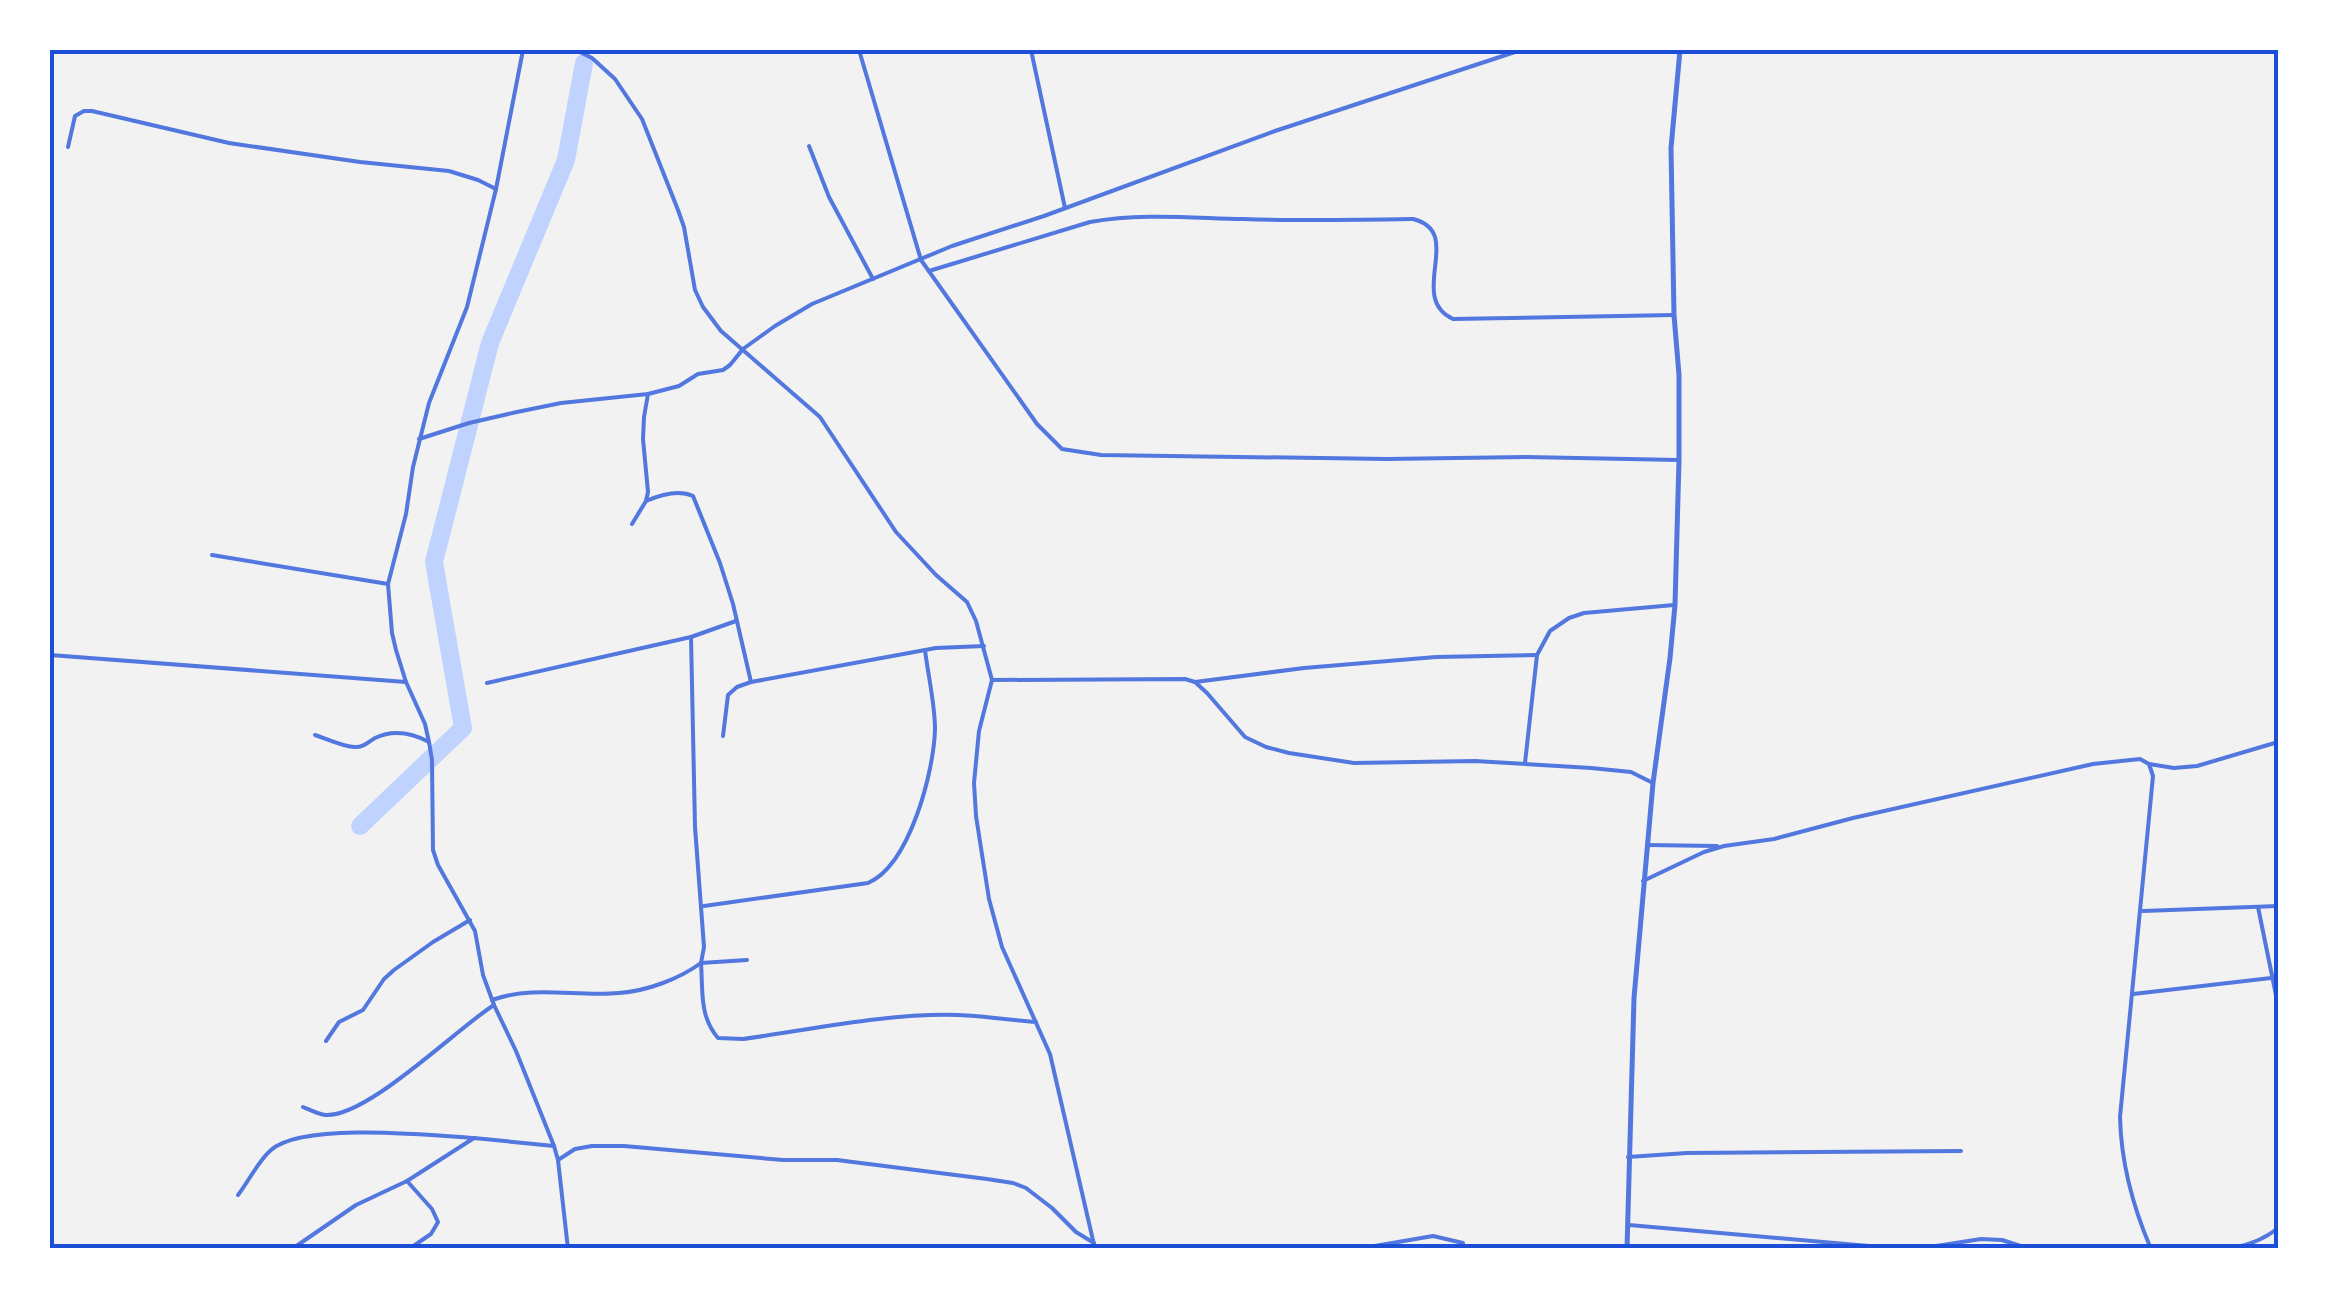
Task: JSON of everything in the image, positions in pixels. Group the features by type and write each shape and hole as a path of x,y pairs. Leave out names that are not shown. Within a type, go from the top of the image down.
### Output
{"street":[{"path":"524,50 467,307 428,403 388,584 392,634 430,742 433,850 470,920 493,1003 554,1146 568,1249"},
{"path":"576,50 592,58 615,79 642,119 678,210 695,290 703,307 721,331 820,416 896,532 967,602 976,621 992,680 976,752 976,816 989,899 1020,992 1053,1064 1095,1246"},
{"path":"859,50 921,260 1037,424 1062,449 1101,456 1680,460"},
{"path":"1031,50 1065,208"},
{"path":"419,439 517,412 680,386 698,374 723,370 743,349 812,304 952,246 1275,131 1521,50"},
{"path":"1627,1249 1634,998 1674,605 1680,460 1671,148 1680,50"},
{"path":"68,147 75,116 84,111 229,144 449,171 496,189"},
{"path":"810,146 829,197 873,278"},
{"path":"929,271 1090,222 1126,216 1412,219 1432,228 1437,246 1434,299 1442,314 1453,320 1674,314"},
{"path":"632,524 648,492 644,417 648,394"},
{"path":"646,501 683,492 693,496 720,563 751,682"},
{"path":"212,555 388,584"},
{"path":"1526,763 1537,655 1550,631 1569,618 1674,605"},
{"path":"487,683 691,637 736,621"},
{"path":"691,637 704,1014 714,1034 724,1039 743,1039 895,1018 958,1016 1036,1022"},
{"path":"723,736 728,695 751,682 950,646 984,646"},
{"path":"702,907 868,883 883,874 916,821 931,754 935,724 925,650"},
{"path":"50,655 406,682"},
{"path":"992,680 1170,678 1195,682 1436,657 1537,655"},
{"path":"1195,682 1245,737 1266,747 1354,762 1475,761 1624,771 1653,783"},
{"path":"315,735 352,748 360,748 377,737 403,732 430,742"},
{"path":"1647,845 1724,846 1774,839 2093,764 2134,758 2174,768 2198,766 2278,742"},
{"path":"2149,764 2153,776 2120,1117 2121,1147 2151,1249"},
{"path":"1643,880 1724,846"},
{"path":"2140,912 2278,906"},
{"path":"2258,907 2278,1005"},
{"path":"326,1041 339,1022 363,1010 394,970 470,920"},
{"path":"303,1107 325,1115 363,1102 508,994 638,990 702,963 747,960"},
{"path":"2133,994 2271,978"},
{"path":"238,1195 268,1152 297,1138 326,1134 474,1138 554,1146"},
{"path":"292,1249 366,1199 407,1182 474,1138"},
{"path":"558,1160 576,1149 608,1146 783,1160 836,1160 987,1179 1026,1188 1095,1246"},
{"path":"1628,1156 1962,1150"},
{"path":"407,1182 432,1209 438,1222 432,1234 409,1249"},
{"path":"1627,1225 1903,1249"},
{"path":"2223,1249 2263,1239 2278,1228"},
{"path":"1357,1249 1433,1236 1463,1243"},
{"path":"1916,1249 2002,1240 2030,1249"}],"waterway":[{"path":"360,826 463,728 434,562 490,343 566,160 584,63"}]}
